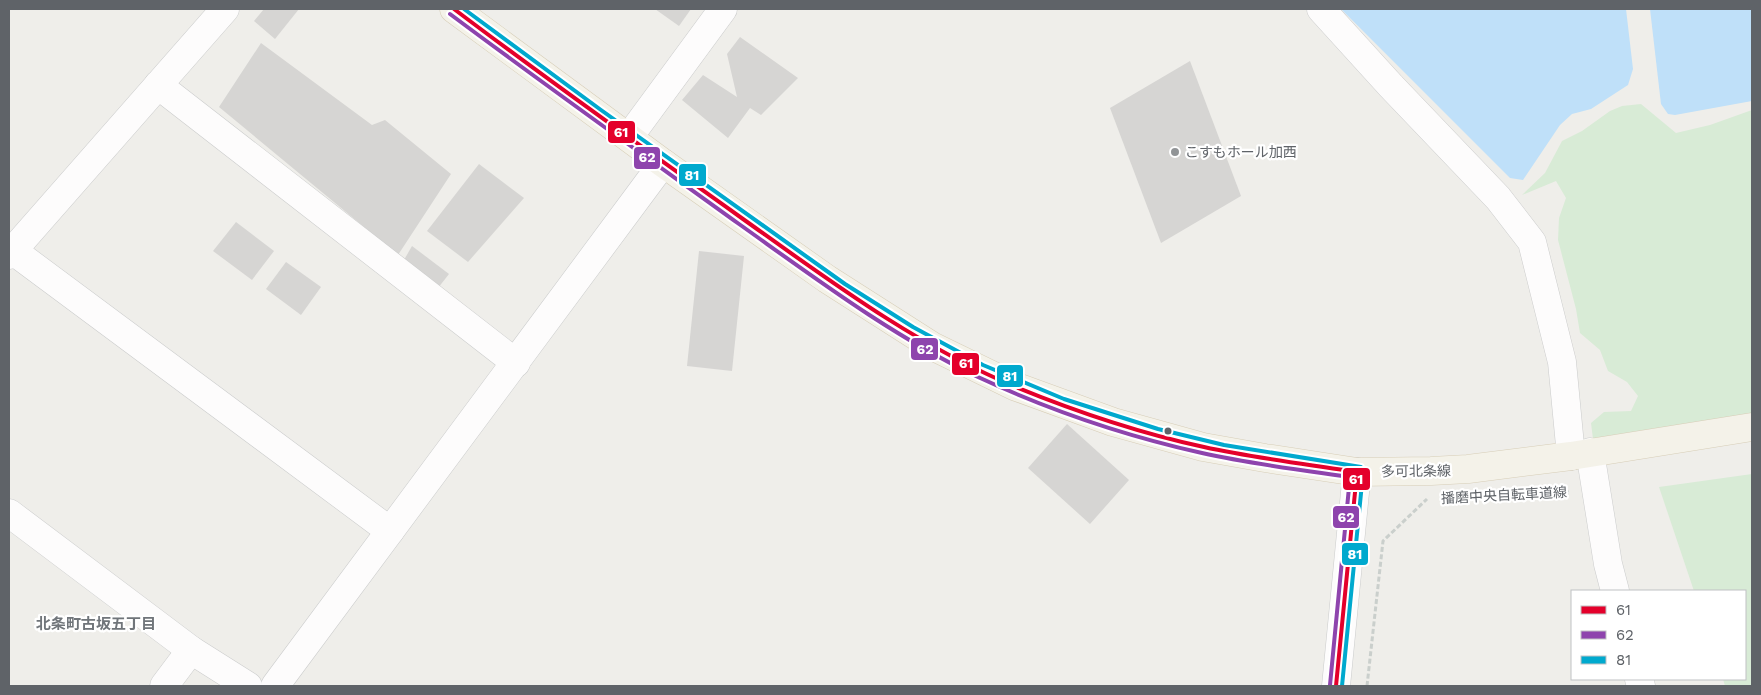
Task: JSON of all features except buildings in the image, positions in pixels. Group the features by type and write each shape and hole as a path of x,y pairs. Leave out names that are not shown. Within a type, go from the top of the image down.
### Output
{"main road":[{"name":"多可北条線","path":"454,9 663,163 827,278 932,346 1014,386 1113,422 1203,447 1357,472 1431,472 1468,469 1580,454 1752,427"}],"street":[{"path":"225,9 11,252 390,531"},
{"path":"629,137 723,9"},
{"path":"1321,9 1391,86 1498,198 1532,242 1562,362 1580,454 1595,486 1608,564 1615,590"},
{"path":"158,86 516,362"},
{"path":"275,686 663,163"},
{"path":"1336,686 1357,472"},
{"path":"9,513 191,650 248,686"},
{"path":"164,686 191,650"}],"path":[{"name":"播磨中央自転車道線","path":"1472,498 1564,493 1595,486"},
{"name":"播磨中央自転車道線","path":"1367,686 1383,541 1426,499 1435,499"}],"green space":[{"path":"1641,104 1676,133 1710,125 1752,110 1752,417 1594,447 1591,423 1604,412 1631,411 1638,396 1627,382 1608,371 1600,350 1580,333 1576,309 1558,240 1559,218 1566,198 1556,181 1522,195 1545,173 1562,141 1582,131 1610,111 1622,106"},
{"path":"1752,474 1752,686 1725,686 1723,680 1746,680 1746,590 1694,590 1659,487"}],"water":[{"path":"1341,9 1626,9 1633,69 1628,85 1591,109 1572,114 1560,125 1523,180 1510,178"},
{"path":"1650,9 1752,9 1752,101 1675,115 1668,114 1661,104"}],"transit line":[{"name":"61","path":"454,9 598,115 842,289 909,332 979,371 1062,405 1156,435 1242,454 1357,472 1336,686"},
{"name":"81","path":"464,9 601,110 845,284 913,327 983,365 1064,399 1158,429 1224,445 1361,467 1363,473 1342,686"},
{"name":"62","path":"450,14 825,285 885,325 946,361 1005,389 1060,411 1145,439 1239,460 1350,477 1330,685"}],"place":[{"name":"こすもホール加西","path":"1175,152"}],"district":[{"name":"北条町古坂五丁目","path":"96,624"}]}
